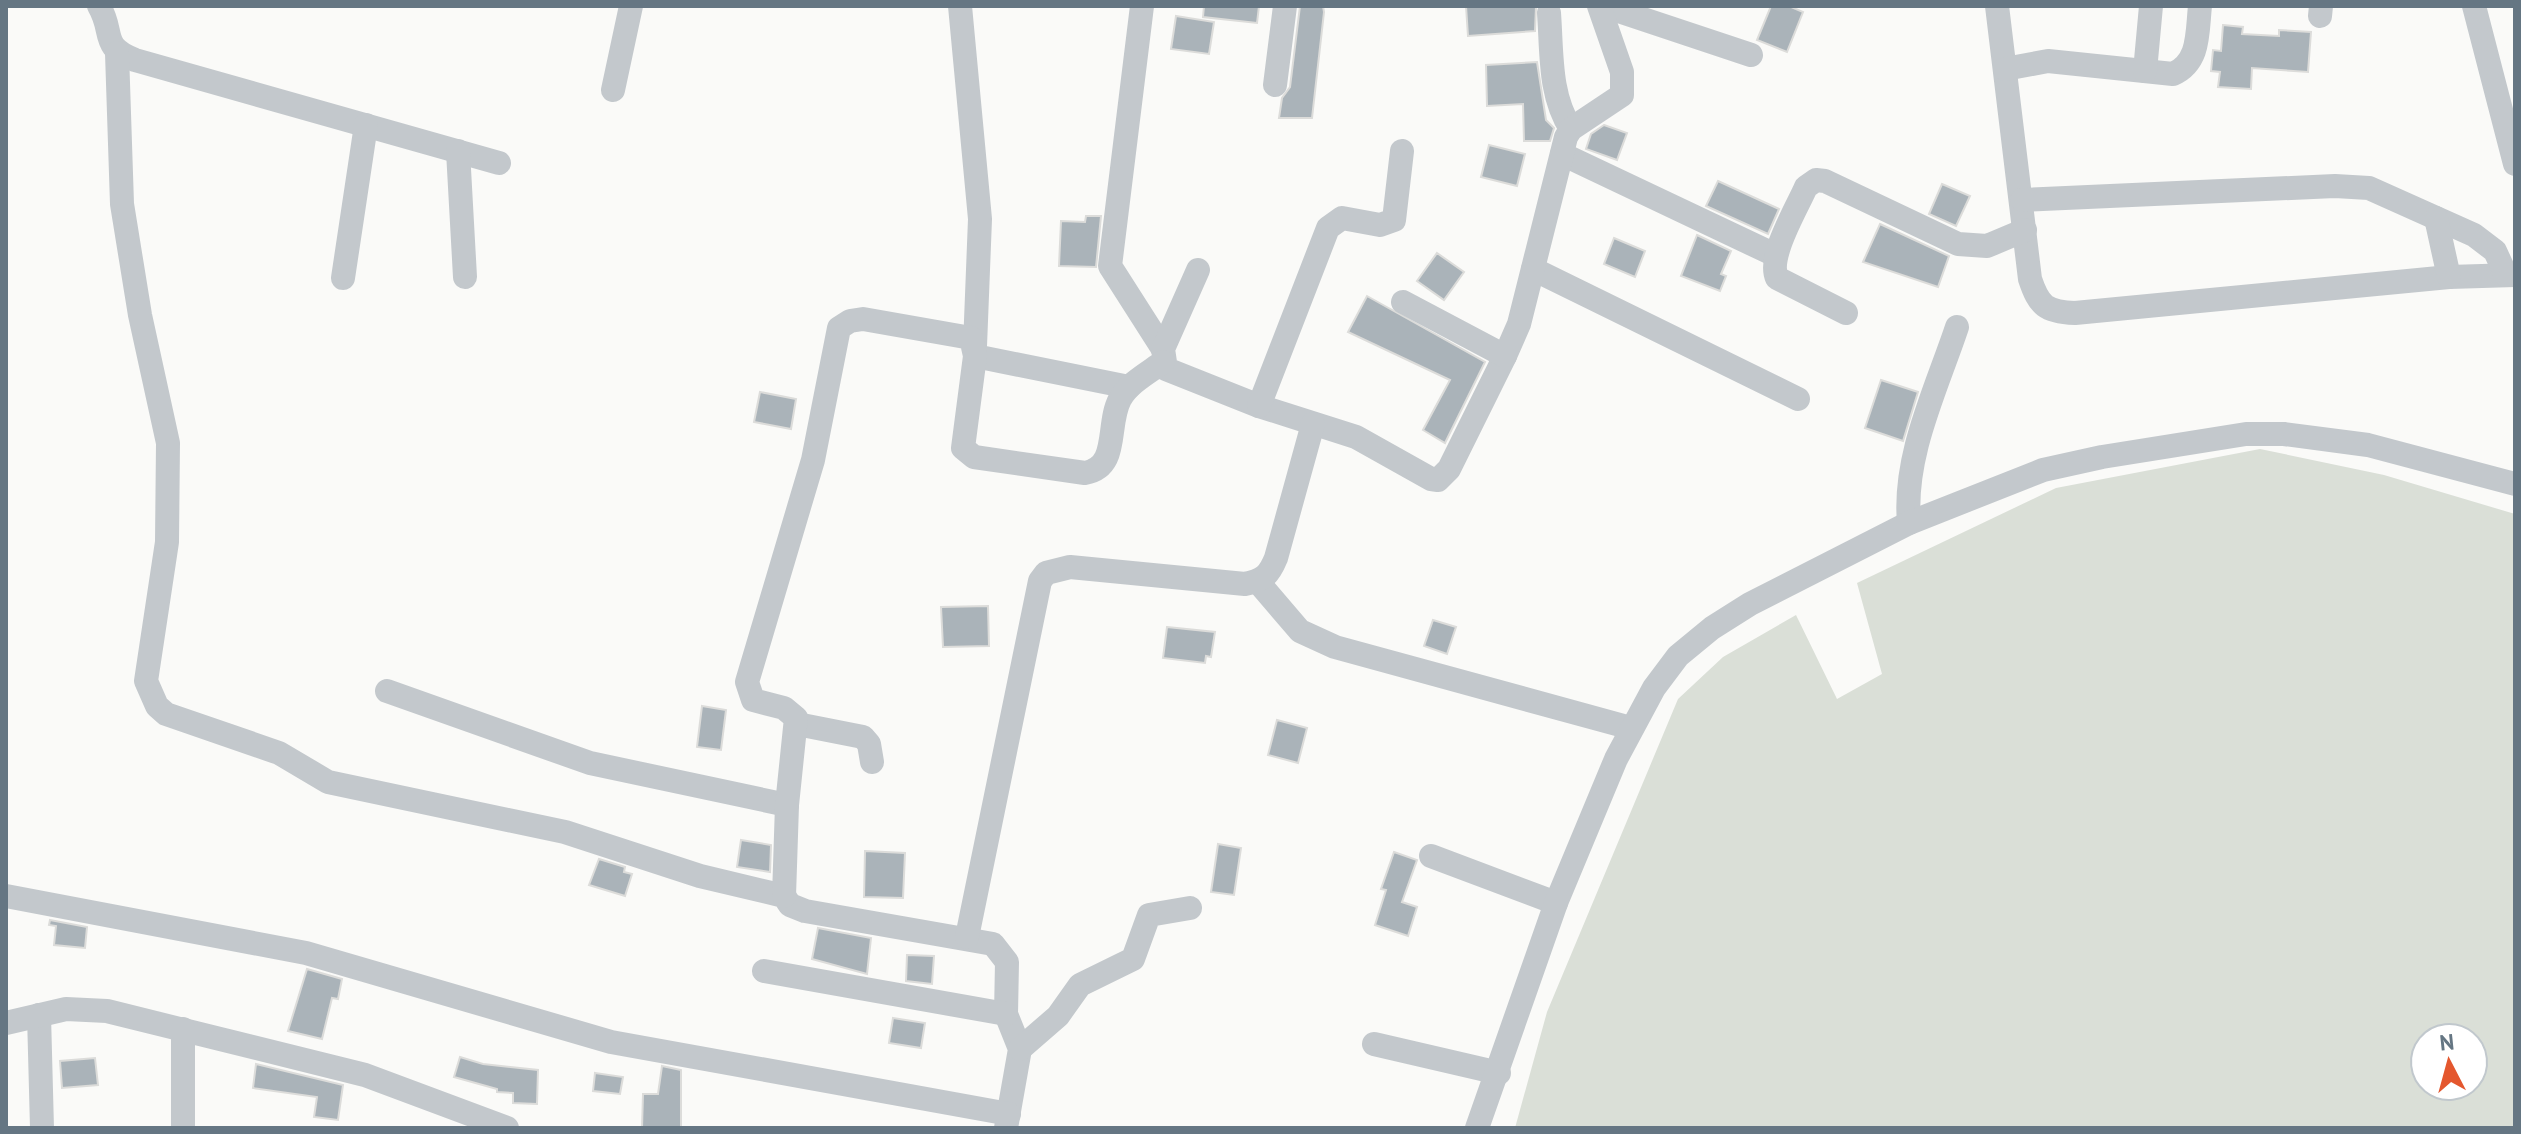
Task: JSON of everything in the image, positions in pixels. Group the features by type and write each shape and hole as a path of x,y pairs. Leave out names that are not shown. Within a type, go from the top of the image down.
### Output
{"street":[{"path":"99,6 108,41 117,53 122,204 140,315 168,443 167,542 146,681 157,706 166,714 279,753 328,782 565,832 700,876 784,896"},
{"path":"613,90 631,6"},
{"path":"960,6 980,219 975,351 961,441 963,448 974,457 1085,473 1097,471 1108,457 1113,417 1129,387 1163,356 1198,270"},
{"path":"1142,6 1110,266 1114,278 1174,374 1259,406 1356,437 1438,480 1449,469 1519,324 1571,129 1615,102 1624,85 1601,6"},
{"path":"1275,85 1285,6"},
{"path":"1601,6 1751,55"},
{"path":"1997,6 2030,279 2038,302 2050,312 2075,313 2449,277 2511,275"},
{"path":"2145,71 2151,6"},
{"path":"2005,69 2048,61 2173,74 2187,68 2194,54 2200,6"},
{"path":"2474,6 2515,164"},
{"path":"1549,13 1555,94 1560,112 1571,129"},
{"path":"117,53 499,163"},
{"path":"343,278 366,125"},
{"path":"458,151 465,277"},
{"path":"1259,406 1328,228 1342,218 1380,225 1394,220 1402,151"},
{"path":"1562,154 1775,255"},
{"path":"1846,313 1777,278 1773,270 1775,255 1806,187 1816,180 1825,181 1958,244 1987,246 2025,230"},
{"path":"2022,200 2335,186 2369,188 2474,235 2495,251 2511,275"},
{"path":"2436,218 2449,277"},
{"path":"1533,269 1798,399"},
{"path":"1403,302 1505,356"},
{"path":"6,896 306,953 611,1042 1007,1121 1020,1049 1006,1014 1008,973 1002,952 993,944 967,937 805,911 790,905 784,896 787,805 797,724 792,711 753,700 747,682 813,460 839,328 850,321 863,319 962,334 971,338 975,351"},
{"path":"1909,523 1907,494 1910,469 1957,327"},
{"path":"975,351 1129,387"},
{"path":"967,937 1040,581 1046,573 1070,567 1245,584 1258,582 1270,574 1276,558 1313,424"},
{"path":"1477,1128 1499,1073 1556,903 1631,728 1678,656 1712,628 1750,604 1909,523 2043,470 2102,457 2246,434 2326,437 2515,484"},
{"path":"1258,582 1300,631 1335,647 1631,728"},
{"path":"387,691 590,763 787,805"},
{"path":"797,724 863,737 869,744 872,762"},
{"path":"1431,856 1556,903"},
{"path":"1020,1049 1058,1016 1080,985 1133,959 1149,915 1190,908"},
{"path":"764,971 1006,1014"},
{"path":"6,1023 87,1008 365,1075 507,1128"},
{"path":"39,1015 42,1128"},
{"path":"183,1029 183,1128"},
{"path":"1374,1044 1499,1073"}],"shaded area":[{"path":"2260,449 2384,475 2515,514 2515,1128 1515,1128 1547,1012 1678,699 1723,657 1796,615 1837,699 1882,674 1857,583 2056,488"}],"building":[{"path":"1204,6 1259,6 1257,23 1203,17"},
{"path":"1300,6 1323,6 1324,12 1312,118 1279,118 1282,98 1290,87"},
{"path":"1466,6 1536,6 1535,31 1468,36"},
{"path":"1771,6 1789,6 1803,12 1787,52 1757,40"},
{"path":"1176,16 1214,22 1209,54 1171,49"},
{"path":"2223,25 2243,27 2242,34 2279,36 2279,30 2311,32 2308,72 2252,68 2251,89 2218,87 2220,72 2211,71 2213,50 2221,51"},
{"path":"1537,62 1546,120 1554,128 1550,141 1524,141 1523,104 1487,106 1486,65"},
{"path":"1604,125 1627,133 1617,160 1586,149 1591,134"},
{"path":"1489,145 1525,154 1517,186 1481,177"},
{"path":"1718,181 1779,209 1768,234 1706,206"},
{"path":"1942,184 1970,196 1956,226 1929,214"},
{"path":"1086,216 1101,216 1096,267 1059,266 1061,221 1085,222"},
{"path":"1880,224 1949,256 1938,287 1863,262"},
{"path":"1697,235 1731,251 1721,274 1726,276 1720,291 1681,276"},
{"path":"1614,238 1645,251 1635,277 1604,264"},
{"path":"1437,253 1464,272 1444,300 1417,281"},
{"path":"1367,296 1485,362 1445,443 1423,430 1450,380 1348,332"},
{"path":"1881,380 1918,392 1903,441 1865,428"},
{"path":"760,392 796,399 791,429 754,422"},
{"path":"988,606 989,646 943,647 941,607"},
{"path":"1433,620 1456,627 1447,654 1424,646"},
{"path":"1167,627 1215,632 1211,657 1206,656 1205,663 1163,658"},
{"path":"702,706 726,710 721,750 697,747"},
{"path":"1277,720 1307,728 1298,763 1268,755"},
{"path":"741,840 771,845 770,872 737,867"},
{"path":"1218,844 1241,848 1234,895 1211,892"},
{"path":"865,851 905,853 903,898 864,897"},
{"path":"1394,852 1417,860 1402,902 1417,907 1408,936 1375,925 1386,890 1381,889"},
{"path":"599,859 625,867 624,872 632,874 625,896 589,885"},
{"path":"50,920 87,927 85,948 54,945 56,926 49,925"},
{"path":"818,928 871,938 867,974 812,959"},
{"path":"907,955 934,956 932,984 906,981"},
{"path":"307,969 342,979 338,999 332,998 322,1039 288,1031"},
{"path":"893,1018 925,1023 921,1048 889,1043"},
{"path":"460,1057 483,1064 538,1070 537,1104 513,1103 513,1093 497,1092 497,1089 454,1077"},
{"path":"95,1058 98,1085 62,1088 60,1061"},
{"path":"256,1064 343,1085 338,1120 314,1117 317,1097 253,1088"},
{"path":"662,1066 681,1070 681,1128 642,1128 643,1094 658,1094"},
{"path":"595,1073 623,1077 620,1094 593,1091"}]}
